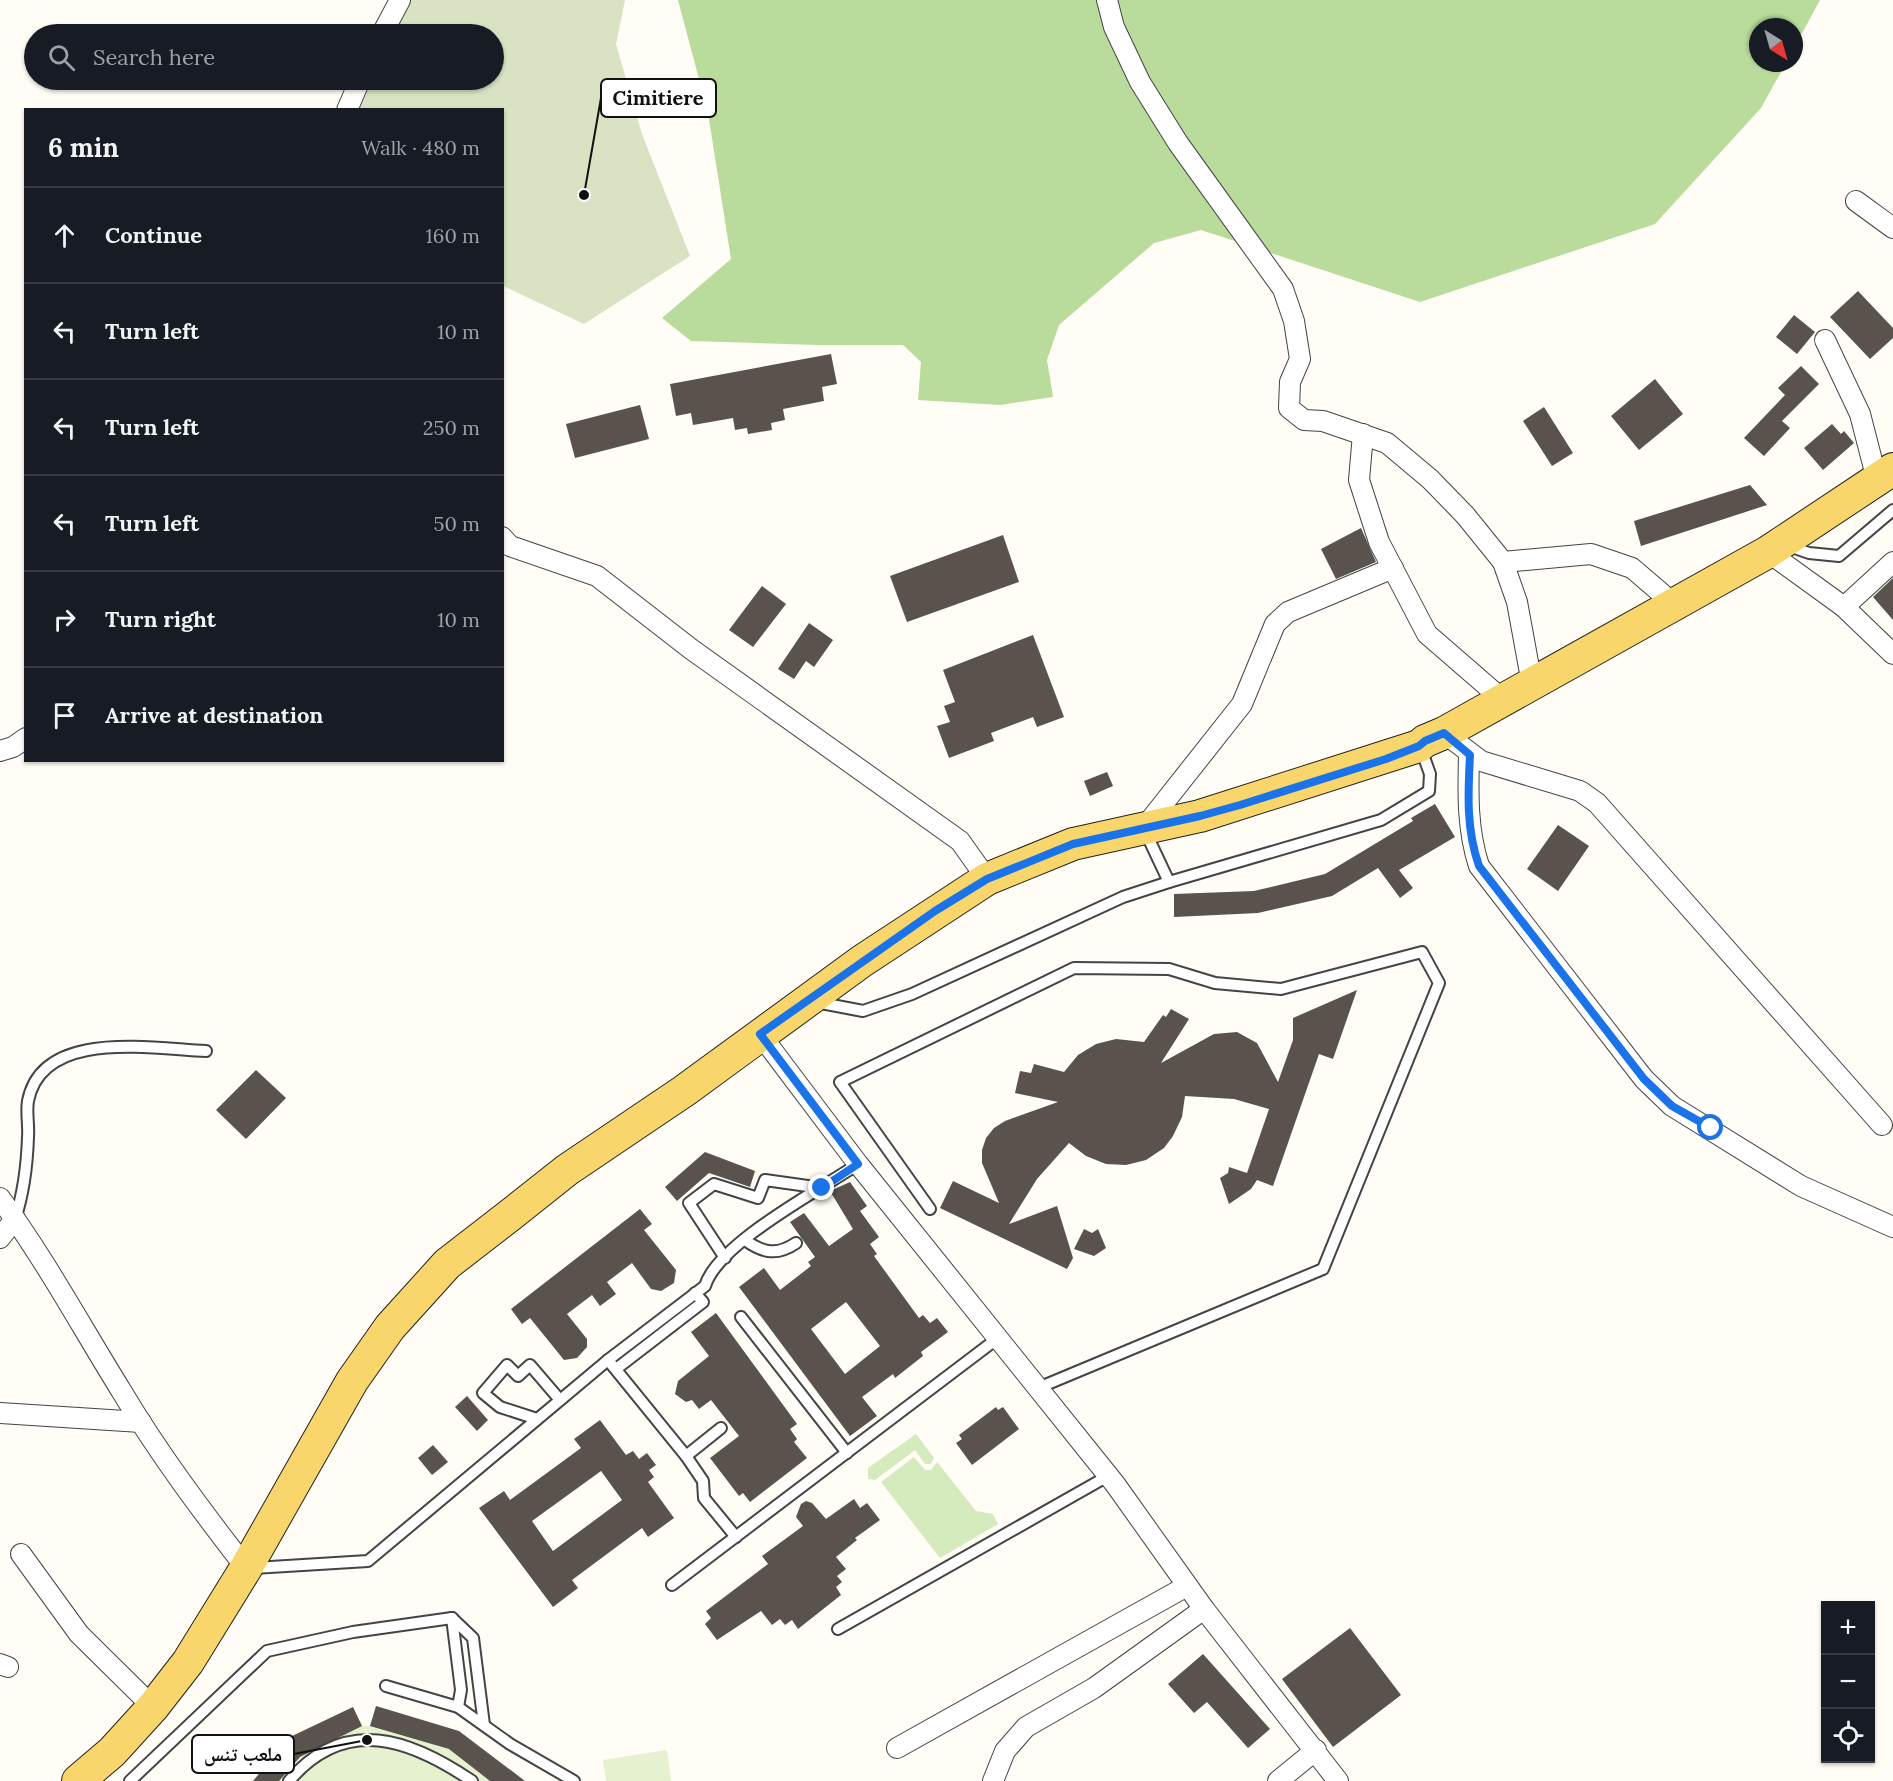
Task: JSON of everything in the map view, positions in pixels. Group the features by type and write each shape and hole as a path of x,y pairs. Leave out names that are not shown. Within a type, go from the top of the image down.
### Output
{"main road":[{"path":"78,1781 112,1752 153,1707 188,1662 246,1568 352,1381 390,1327 447,1264 567,1170 684,1091 760,1034 935,911 987,879 1073,844 1230,808 1432,740 1775,548 1885,474"}],"street":[{"path":"387,24 400,0"},
{"path":"1107,0 1114,27 1140,82 1178,143 1283,289 1294,321 1300,359 1290,382 1289,408 1304,420 1323,421 1387,442 1430,479 1465,515 1503,562 1517,602 1532,684"},
{"path":"348,108 356,90"},
{"path":"1856,201 1893,228"},
{"path":"1824,340 1860,414 1885,474"},
{"path":"1363,434 1359,480 1379,542 1427,634 1502,699"},
{"path":"504,539 510,546 597,576 691,649 960,841 987,879"},
{"path":"1775,548 1844,607 1893,654"},
{"path":"1503,562 1592,554 1632,568 1674,604"},
{"path":"1844,607 1893,562"},
{"path":"1144,828 1242,704 1275,624 1288,612 1393,568"},
{"path":"0,751 14,747 24,740"},
{"path":"1432,740 1497,766 1514,769 1580,791 1597,803 1882,1125"},
{"path":"1470,755 1467,805 1471,842 1479,866 1644,1079 1672,1106 1801,1186 1893,1227"},
{"path":"760,1034 858,1164 1108,1476 1204,1609 1338,1781"},
{"path":"0,1198 37,1248 170,1469 246,1568"},
{"path":"0,1238 15,1219"},
{"path":"0,1413 141,1422"},
{"path":"21,1554 79,1634 153,1707"},
{"path":"897,1748 1187,1586"},
{"path":"993,1781 1005,1751 1026,1727 1094,1688 1204,1609"},
{"path":"1278,1781 1316,1750"}],"lane":[{"path":"1775,548 1839,556 1893,510"},
{"path":"810,1000 863,1011 912,994 1123,897 1381,820 1429,791 1432,740"},
{"path":"1144,828 1169,882"},
{"path":"930,1209 840,1082 1074,968 1169,969 1215,983 1281,989 1422,952 1439,983 1323,1269 1038,1388"},
{"path":"15,1219 27,1173 28,1102 34,1083 49,1066 72,1053 95,1047 206,1051"},
{"path":"246,1568 368,1561 608,1360 705,1286 709,1273 745,1240 786,1209 858,1164"},
{"path":"725,1258 689,1203 714,1184 758,1198 765,1180 822,1188"},
{"path":"745,1240 756,1248 774,1252 784,1251 796,1243"},
{"path":"616,1370 703,1302 695,1293"},
{"path":"741,1317 847,1453"},
{"path":"672,1585 998,1338"},
{"path":"608,1360 686,1456 703,1481 704,1498 736,1537"},
{"path":"537,1419 500,1407 483,1393 507,1365 518,1376 530,1365 560,1400"},
{"path":"686,1456 721,1428"},
{"path":"838,1629 1108,1476"},
{"path":"452,1618 462,1690 458,1707"},
{"path":"452,1618 473,1638 484,1725"},
{"path":"130,1781 267,1651 353,1632 452,1618"},
{"path":"386,1686 458,1707 510,1744 574,1781"},
{"path":"289,1781 321,1753 345,1742 367,1738 394,1742 423,1753 472,1781"}],"green space":[{"path":"411,0 625,0 616,44 642,134 690,256 584,324 504,286 504,108 357,108 363,90 504,90 504,24 397,24"},
{"path":"678,0 1820,0 1803,31 1803,18 1749,18 1749,72 1781,72 1761,108 1655,224 1420,302 1201,230 1154,243 1059,325 1047,360 1053,397 1000,405 918,400 921,362 903,345 691,341 662,318 731,259 708,113"},
{"path":"916,1434 934,1458 931,1464 925,1464 915,1450 875,1480 868,1479 868,1468"},
{"path":"914,1457 925,1470 931,1470 937,1462 976,1511 993,1514 998,1524 940,1558 881,1482"},
{"path":"376,1706 441,1726 436,1746 446,1747 458,1731 515,1773 509,1781 253,1781 284,1744 299,1758 303,1756 294,1736 353,1707 362,1726 370,1726"},
{"path":"667,1750 671,1781 606,1781 603,1760"}],"building":[{"path":"1858,291 1893,328 1893,338 1870,359 1830,317"},
{"path":"1794,315 1815,332 1797,354 1776,337"},
{"path":"831,354 837,384 822,387 824,401 783,409 785,420 771,423 772,430 748,434 747,428 735,430 733,418 693,425 691,413 676,416 670,384"},
{"path":"1801,366 1819,384 1782,421 1790,428 1764,456 1744,438 1785,395 1778,388"},
{"path":"1655,379 1683,414 1639,450 1611,416"},
{"path":"640,405 649,439 575,458 566,424"},
{"path":"1544,407 1573,453 1552,466 1523,421"},
{"path":"1832,424 1841,434 1844,431 1854,443 1823,470 1804,448"},
{"path":"1750,485 1767,505 1641,546 1634,521"},
{"path":"1361,528 1376,562 1336,579 1321,549"},
{"path":"1003,535 1019,582 907,622 890,576"},
{"path":"1893,578 1893,620 1873,597"},
{"path":"762,586 786,604 753,647 729,630"},
{"path":"809,623 833,640 814,667 806,661 794,679 778,669"},
{"path":"1033,635 1064,717 1037,727 1033,717 991,733 994,741 949,758 937,726 950,722 944,706 955,702 943,670"},
{"path":"1107,772 1113,786 1090,796 1084,781"},
{"path":"1435,804 1455,837 1399,870 1413,888 1400,898 1378,868 1332,896 1258,913 1174,917 1174,894 1254,891 1325,874 1413,821 1411,818"},
{"path":"1558,825 1589,846 1558,891 1527,869"},
{"path":"1357,990 1333,1059 1319,1054 1273,1186 1257,1180 1251,1189 1229,1204 1220,1178 1228,1173 1229,1167 1247,1173 1269,1109 1234,1099 1185,1096 1182,1117 1173,1136 1164,1148 1146,1160 1126,1165 1106,1164 1086,1156 1069,1143 1037,1179 1009,1224 1057,1206 1073,1258 1067,1269 940,1208 953,1181 999,1203 982,1163 982,1150 986,1138 994,1128 1005,1121 1058,1102 1015,1093 1020,1071 1031,1073 1034,1064 1064,1072 1078,1055 1096,1044 1116,1039 1144,1042 1163,1015 1166,1017 1171,1009 1189,1019 1161,1063 1214,1034 1237,1032 1257,1043 1278,1082 1293,1040 1293,1018"},
{"path":"256,1070 286,1098 246,1139 216,1110"},
{"path":"705,1152 755,1171 750,1187 709,1173 677,1201 665,1187"},
{"path":"850,1182 867,1206 860,1211 879,1237 870,1244 877,1254 874,1256 919,1318 923,1315 930,1323 937,1318 948,1332 921,1352 923,1356 895,1378 893,1374 862,1397 877,1416 850,1436 739,1287 764,1268 780,1290 811,1266 808,1262 815,1257 790,1222 804,1213 829,1246 853,1229 830,1191","holes":["846,1302 880,1346 845,1374 811,1329"]},
{"path":"640,1209 652,1224 644,1230 676,1270 674,1283 661,1291 651,1289 632,1263 607,1282 616,1294 600,1306 592,1295 567,1314 587,1339 587,1347 577,1358 564,1360 530,1318 522,1324 511,1309"},
{"path":"1084,1229 1092,1233 1098,1229 1106,1248 1094,1256 1074,1249"},
{"path":"716,1313 797,1424 790,1429 797,1439 794,1442 807,1458 750,1502 743,1493 739,1496 710,1458 739,1436 711,1400 699,1409 692,1400 686,1402 675,1394 678,1381 709,1356 691,1332"},
{"path":"467,1396 488,1420 477,1431 455,1407"},
{"path":"996,1407 998,1410 1003,1407 1019,1429 972,1465 956,1443 962,1439 959,1435"},
{"path":"600,1420 626,1455 633,1451 639,1459 647,1453 656,1465 649,1470 654,1477 648,1482 674,1518 648,1537 642,1528 572,1580 578,1588 553,1607 479,1508 504,1491 510,1500 581,1448 574,1439","holes":["601,1471 622,1500 553,1551 532,1521"]},
{"path":"433,1445 448,1462 432,1475 418,1458"},
{"path":"854,1499 860,1508 867,1503 880,1520 855,1538 857,1540 836,1557 846,1569 837,1576 842,1582 836,1587 841,1595 798,1629 792,1620 785,1625 780,1619 772,1625 761,1611 717,1640 705,1624 711,1618 706,1611 768,1564 762,1556 803,1526 796,1517 801,1504 806,1501 812,1503 826,1519"},
{"path":"1350,1628 1401,1695 1333,1747 1282,1679"},
{"path":"1203,1654 1270,1729 1248,1748 1207,1702 1194,1713 1168,1684"},
{"path":"376,1706 459,1731 525,1781 490,1781 449,1749 370,1726"},
{"path":"353,1707 362,1726 300,1757 279,1781 253,1781 290,1737"}],"place":[{"name":"Cimitiere","path":"584,195"},
{"name":"ملعب تنس","path":"367,1740"}],"route":[{"path":"822,1188 858,1164 760,1034 935,911 987,879 1073,844 1200,816 1341,774 1419,746 1444,733 1470,755 1467,805 1471,842 1479,866 1644,1079 1672,1106 1711,1128"}]}
